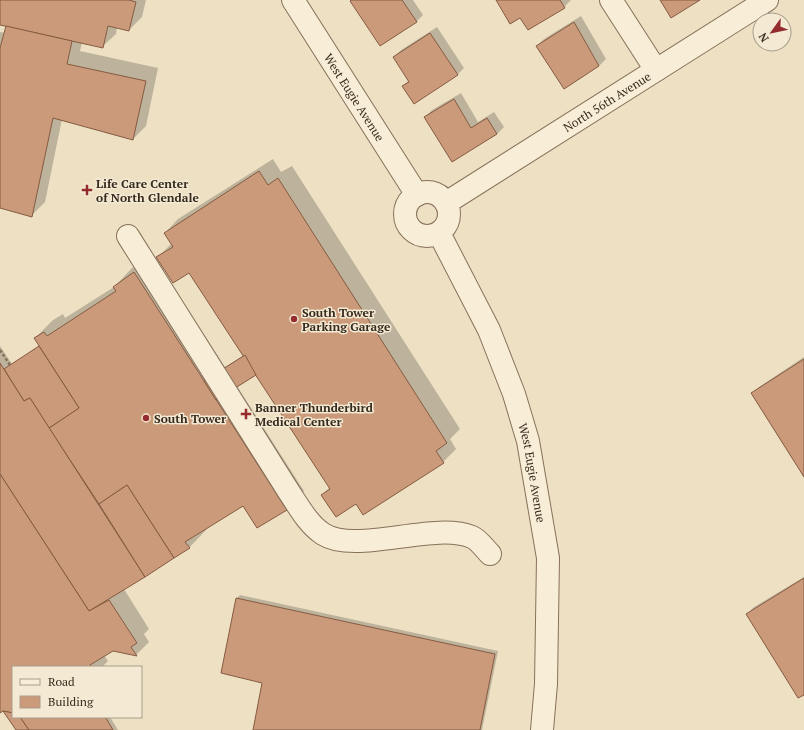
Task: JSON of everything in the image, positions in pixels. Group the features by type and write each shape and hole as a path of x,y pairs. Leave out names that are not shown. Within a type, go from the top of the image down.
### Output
{"street":[{"name":"West Eugie Avenue","path":"293,0 417,195"},
{"path":"611,0 656,70"},
{"name":"North 56th Avenue","path":"446,203 767,0"},
{"path":"423,192 436,194 446,203 448,209 447,222 439,233 426,236 420,235 414,232 407,222 406,209 408,203 423,192"},
{"name":"West Eugie Avenue","path":"439,233 489,330 514,394 528,441 548,558 546,684 542,730"},
{"path":"128,236 307,519 324,535 348,541 455,532 473,538 490,554"}],"path":[{"path":"0,350 10,365"}],"building":[{"path":"0,0 129,0 136,2 129,31 108,26 103,48 0,25"},
{"path":"402,0 417,22 380,46 350,1"},
{"path":"496,0 560,0 565,8 528,30 520,18 510,24"},
{"path":"660,0 700,0 671,18"},
{"path":"574,22 599,66 564,89 536,46"},
{"path":"6,26 72,41 67,64 146,81 133,140 53,118 32,217 0,208 0,48"},
{"path":"430,33 458,75 414,104 402,86 409,82 393,57"},
{"path":"454,99 471,128 487,118 497,134 452,162 424,117"},
{"name":"South Tower Parking Garage","path":"259,171 268,185 278,178 447,443 436,451 444,463 363,515 356,504 336,517 321,495 330,489 189,273 173,283 156,257 173,247 164,233"},
{"name":"South Tower","path":"134,272 287,510 257,528 243,506 185,542 190,548 174,558 127,485 99,504 49,428 79,408 34,338 44,332 47,336 116,291 113,287"},
{"path":"39,346 79,408 49,428 30,398 24,401 4,369"},
{"path":"245,355 256,375 216,400 204,381"},
{"path":"804,359 804,477 751,393"},
{"path":"0,363 24,401 30,398 145,577 89,611 0,474"},
{"path":"0,474 89,611 109,600 137,643 131,647 137,656 113,651 90,666 12,666 12,713 3,711 0,713"},
{"path":"127,485 174,558 145,577 99,504"},
{"path":"804,578 804,695 798,698 746,614"},
{"path":"236,598 495,654 480,730 253,730 262,683 221,673"},
{"path":"3,711 12,713 12,718 21,718 29,730 16,730"},
{"path":"21,718 106,718 113,730 29,730"}],"place":[{"name":"Life Care Center of North Glendale","path":"87,190"},
{"name":"South Tower Parking Garage","path":"294,319"},
{"name":"Banner Thunderbird Medical Center","path":"246,414"},
{"name":"South Tower","path":"146,418"}]}
